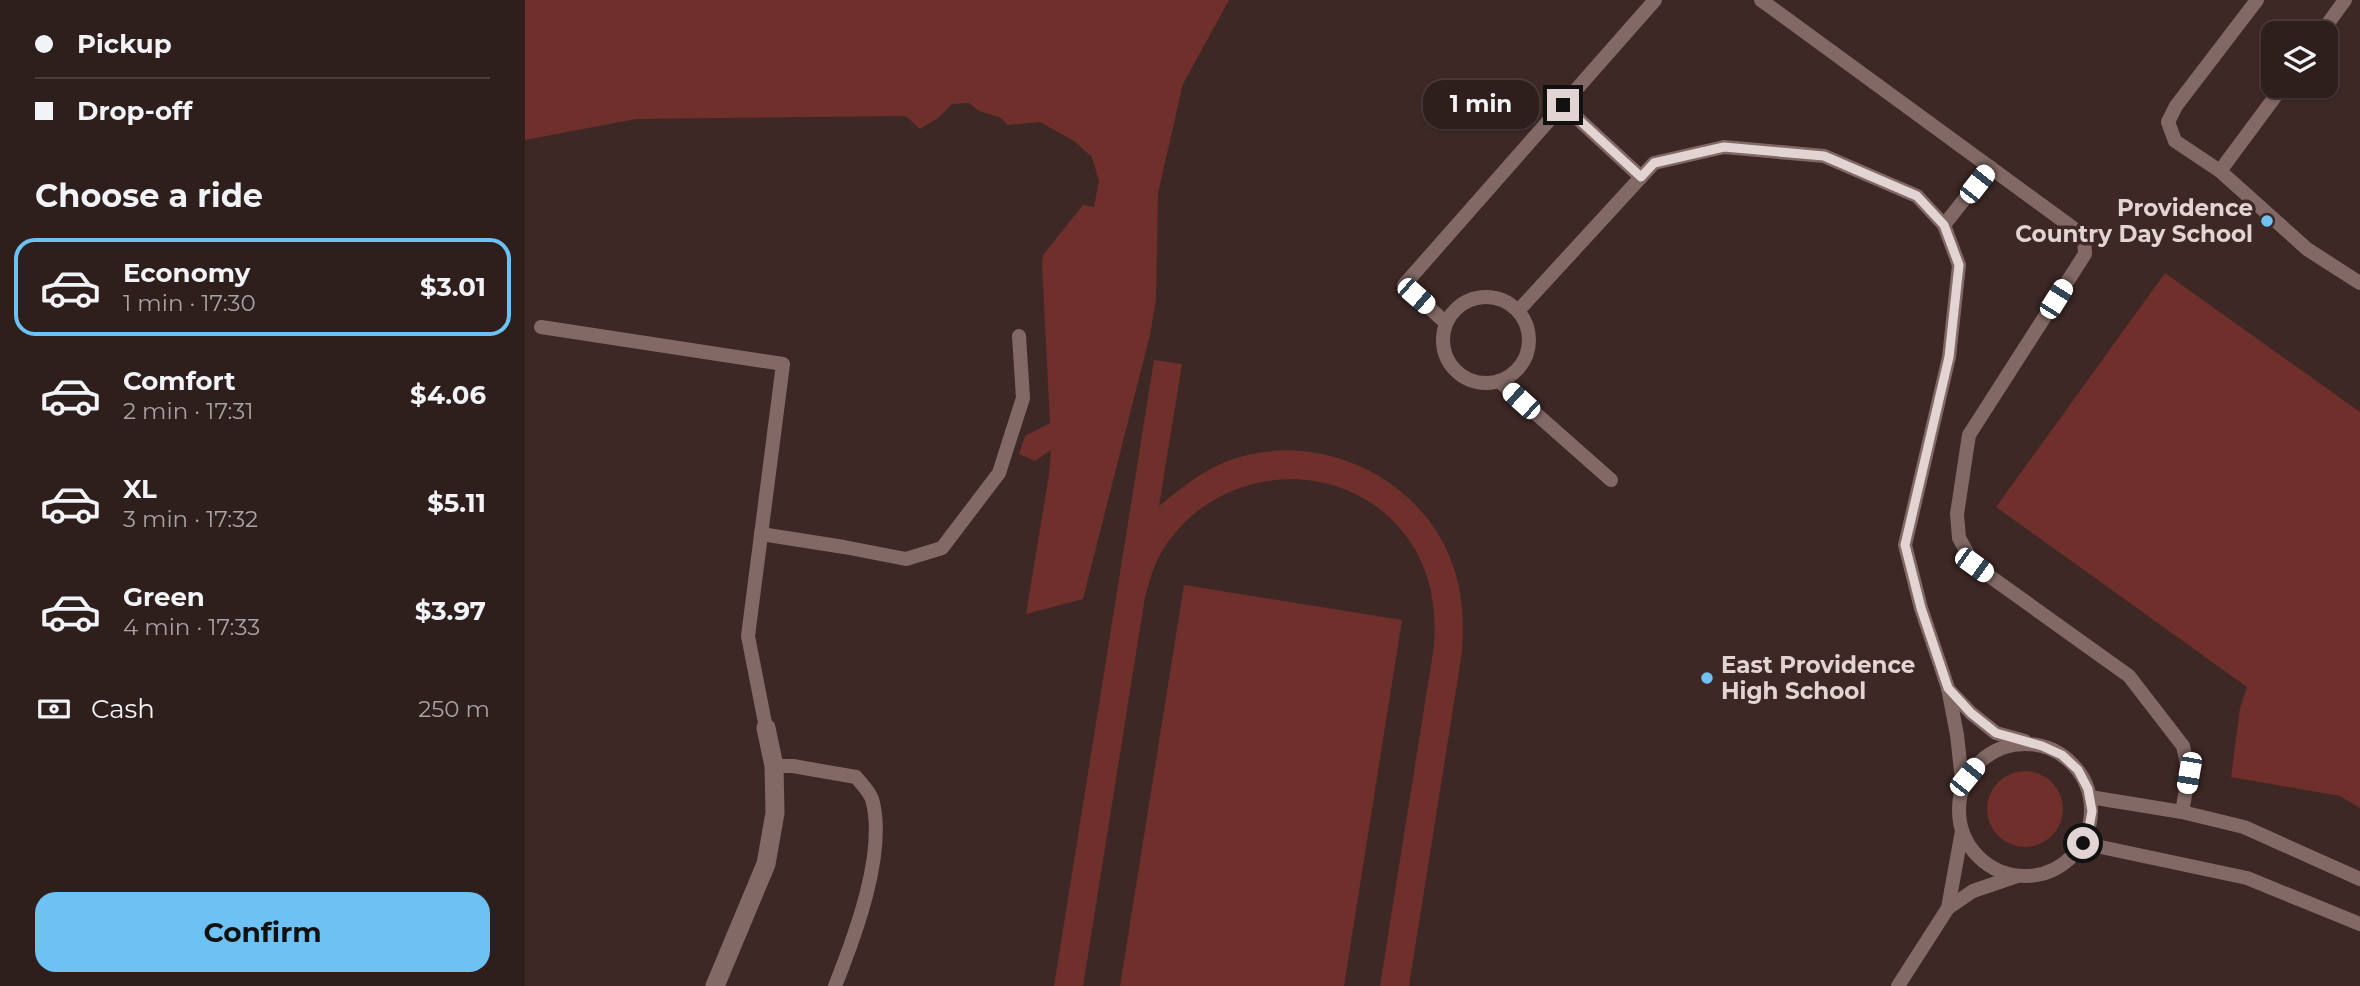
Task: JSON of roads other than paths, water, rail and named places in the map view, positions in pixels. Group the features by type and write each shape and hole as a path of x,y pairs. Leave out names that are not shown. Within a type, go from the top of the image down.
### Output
{"street":[{"path":"715,986 766,864 775,813 774,766 766,728"}],"lane":[{"path":"1446,323 1403,285 1655,0"},
{"path":"1761,0 2084,236 2085,254 1969,435 1957,514 1959,538 1974,565 2129,676 2183,746 2189,773 2182,812"},
{"path":"2257,0 2176,106 2168,122 2175,141 2220,172 2307,249 2360,283"},
{"path":"2330,21 2345,0"},
{"path":"2220,172 2274,98"},
{"path":"1563,105 1641,177"},
{"path":"1518,312 1654,163 1724,147 1824,156 1917,196 1944,225 1959,265 1949,357 1905,545 1921,608 1948,688 1963,789"},
{"path":"1944,225 1990,167"},
{"path":"1479,298 1493,298 1518,312 1529,337 1522,364 1512,374 1486,384 1459,375 1449,364 1442,337 1446,323 1459,307 1479,298"},
{"path":"541,327 783,364 748,636 766,728"},
{"path":"761,534 906,559 942,548 999,473 1023,398 1019,335"},
{"path":"1499,381 1611,480"},
{"path":"1948,688 1971,713 1996,733 2042,746 2062,755 2078,770 2088,789 2092,811 2088,833 2083,843 2060,867 2040,875 2017,876 1973,891 1948,908"},
{"path":"2017,876 1996,870 1978,857 1966,839 1959,819 1960,797 1967,777 1981,760 2000,749 2020,744 2042,746"},
{"path":"774,766 793,765 856,777 871,796 877,838 857,929 835,986"},
{"path":"2090,797 2182,812 2244,827 2360,879"},
{"path":"1898,986 1948,908 1962,828"},
{"path":"2083,843 2247,878 2360,924"}],"place":[{"name":"Providence Country Day School","path":"2267,221"},
{"name":"East Providence High School","path":"1707,678"}]}
